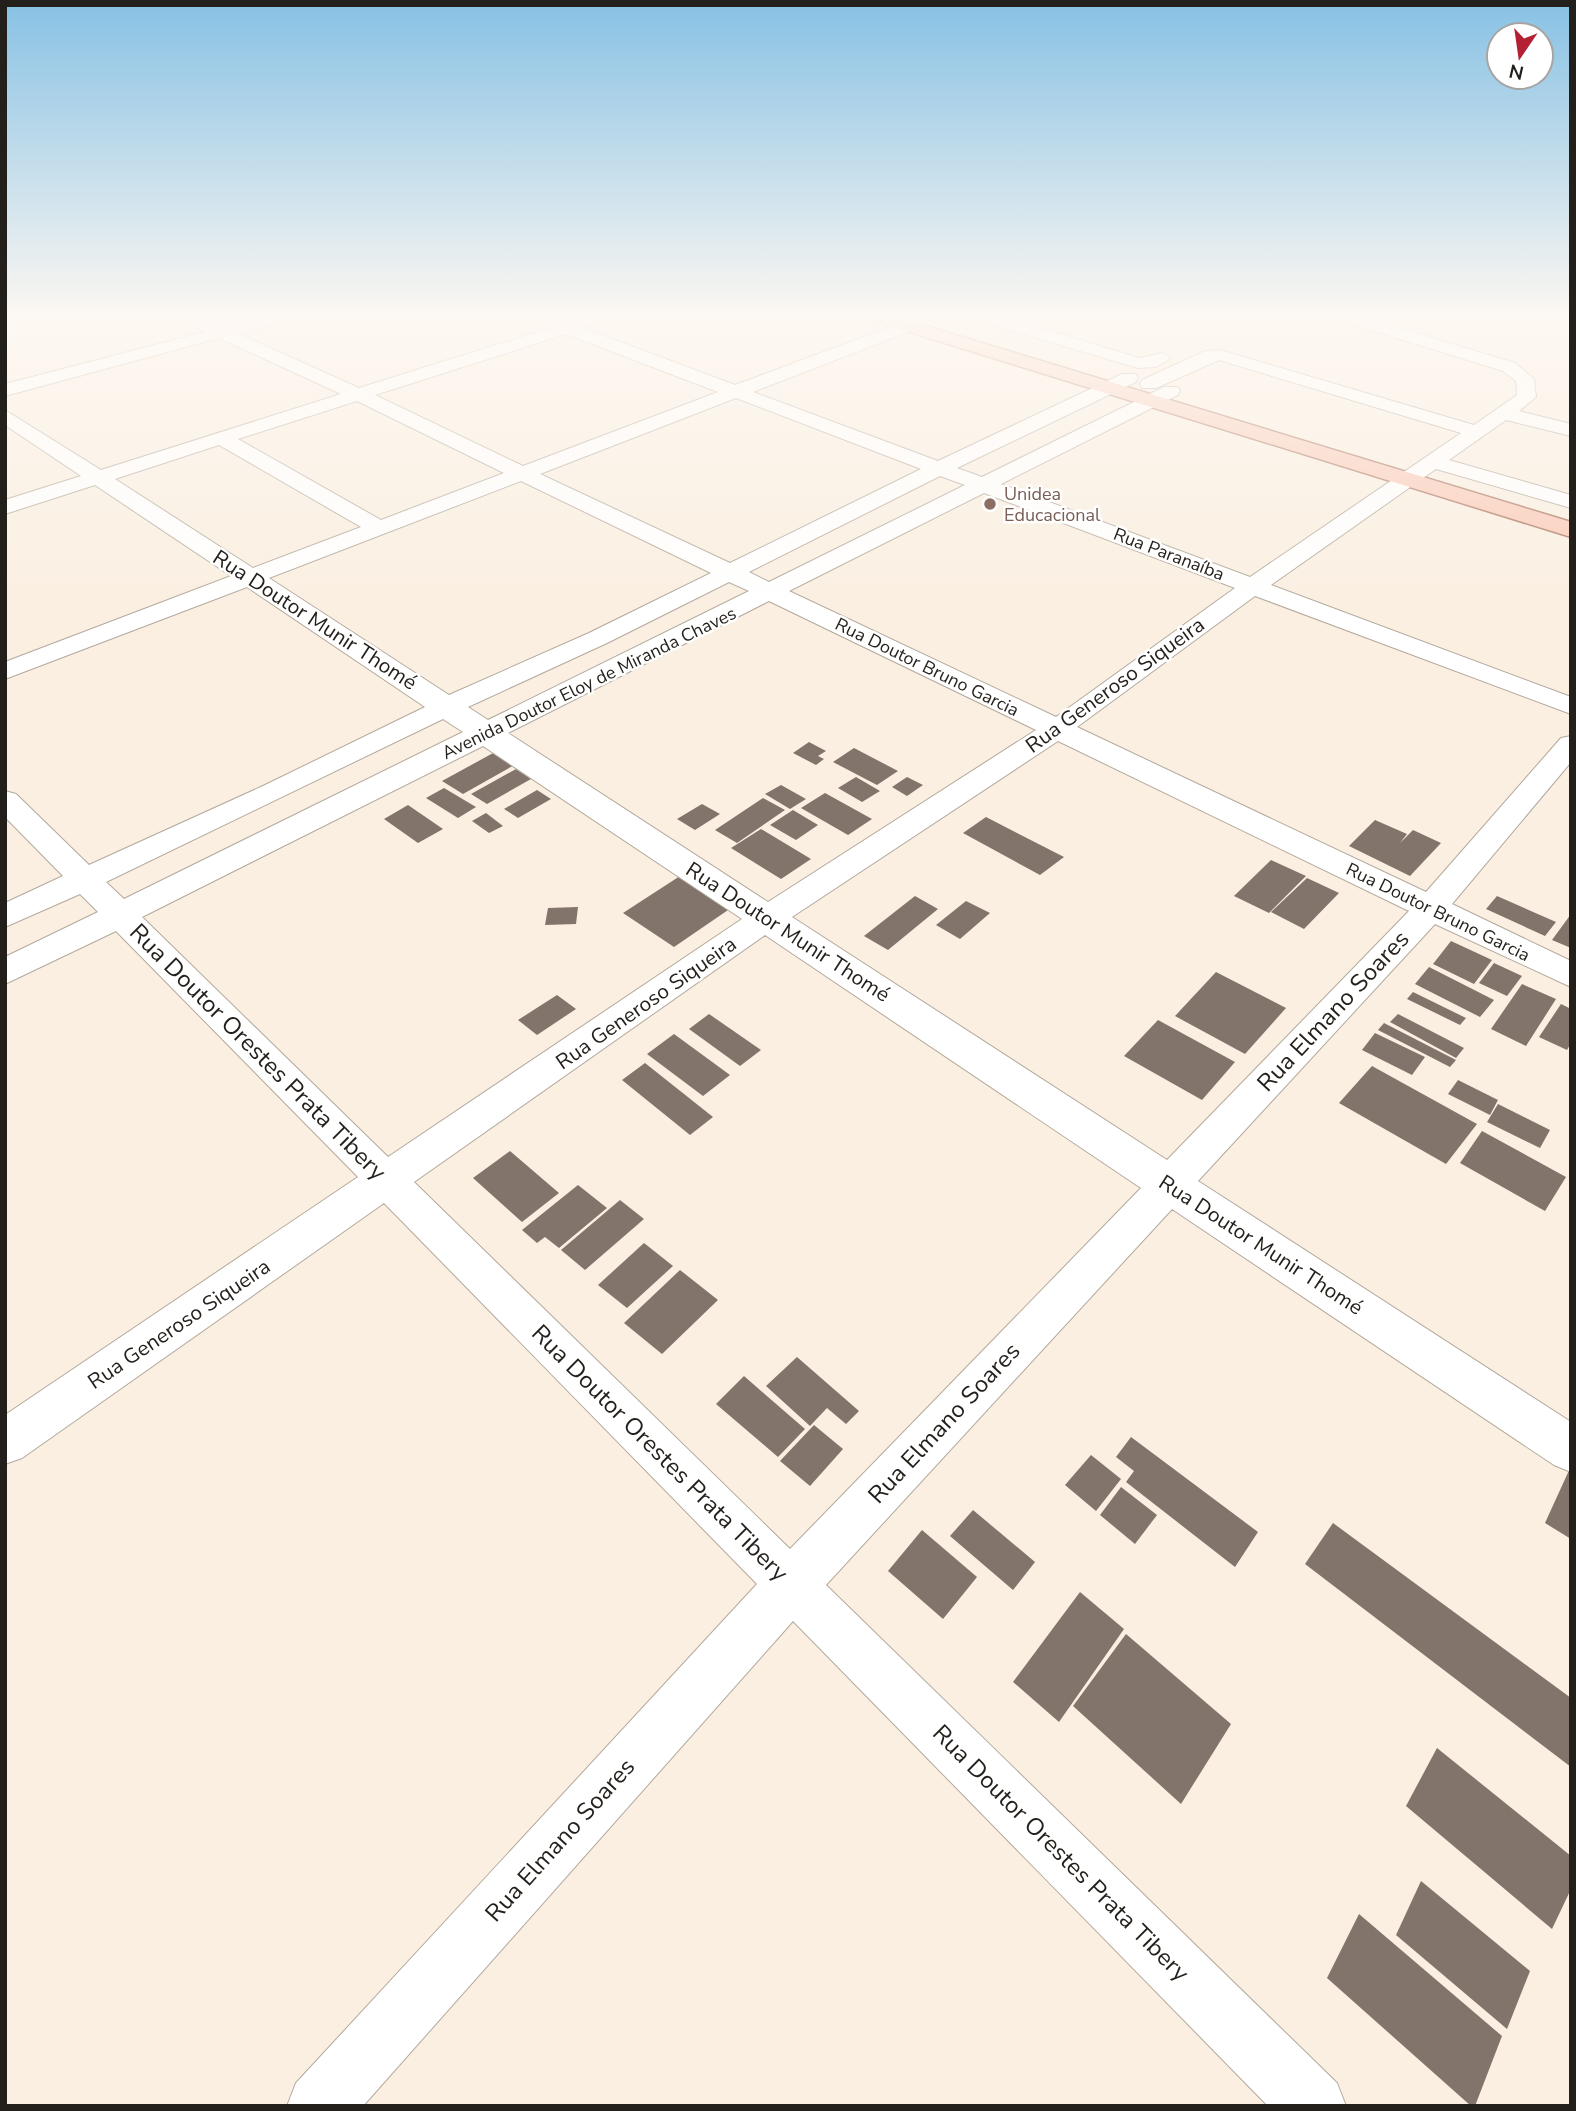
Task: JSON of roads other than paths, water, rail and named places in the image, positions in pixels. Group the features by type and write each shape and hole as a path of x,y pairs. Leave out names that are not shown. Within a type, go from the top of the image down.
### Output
{"main road":[{"path":"1207,414 1265,436 1422,470"},
{"path":"1237,414 1422,470 1568,523"},
{"path":"1265,436 1284,426"}],"street":[{"path":"5,507 298,414"},
{"name":"Rua Doutor Bruno Garcia","path":"399,414 1571,975"},
{"path":"5,671 677,414"},
{"name":"Rua Paranaíba","path":"795,414 1571,706"},
{"name":"Avenida Doutor Eloy de Miranda Chaves","path":"5,916 598,638 939,468 1077,414"},
{"name":"Avenida Doutor Eloy de Miranda Chaves","path":"5,972 984,485 1100,414"},
{"path":"1416,414 1477,432"},
{"path":"1506,414 1571,430"},
{"name":"Rua Generoso Siqueira","path":"5,1443 388,1182 767,918 1057,729 1253,586 1506,414"},
{"path":"1553,414 1571,425"},
{"name":"Rua Doutor Munir Thomé","path":"5,416 1571,1449"},
{"path":"221,438 379,528"},
{"path":"1422,470 1571,502"},
{"path":"834,520 876,537"},
{"path":"598,638 635,660"},
{"name":"Rua Elmano Soares","path":"319,2106 791,1585 1431,908 1571,744"},
{"path":"273,792 311,821"},
{"name":"Rua Doutor Orestes Prata Tibery","path":"5,800 1314,2106"}],"place":[{"name":"Unidea Educacional","path":"990,504"}]}
